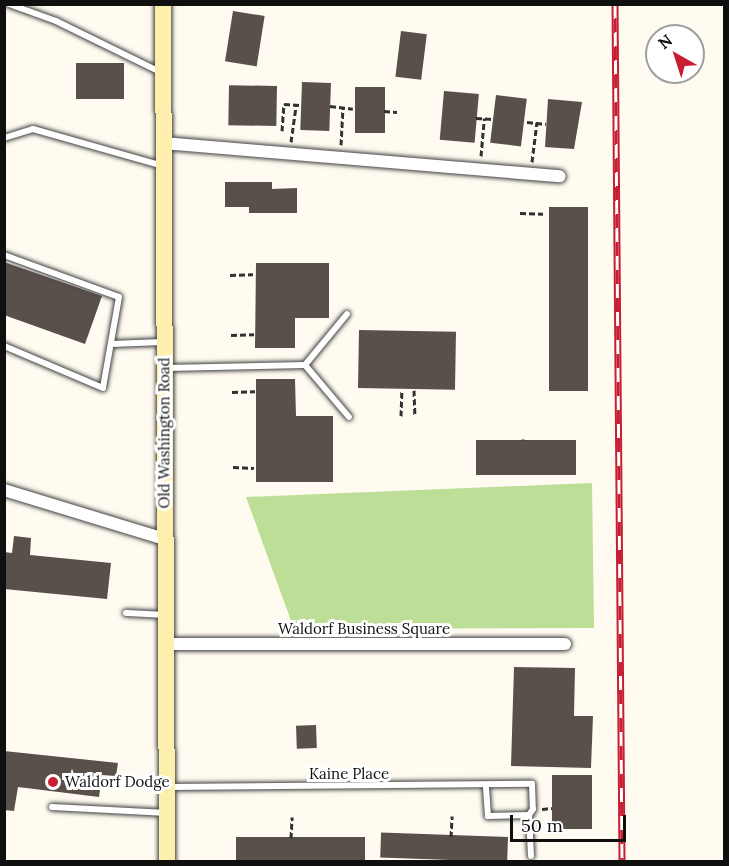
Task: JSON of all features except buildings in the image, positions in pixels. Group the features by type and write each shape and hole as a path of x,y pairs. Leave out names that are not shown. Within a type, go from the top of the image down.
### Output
{"main road":[{"name":"Old Washington Road","path":"163,4 164,644 167,861"}],"street":[{"path":"163,143 560,176"},
{"path":"4,490 164,539"},
{"name":"Waldorf Business Square","path":"164,644 565,644"}],"lane":[{"path":"9,4 56,21 163,74"},
{"path":"4,138 33,129 163,166"},
{"path":"4,255 119,297 103,388 4,346"},
{"path":"164,368 305,365 347,314"},
{"path":"111,344 164,342"},
{"path":"305,365 349,417"},
{"path":"126,613 164,615"},
{"name":"Kaine Place","path":"167,787 532,784 533,809 529,815"},
{"path":"486,785 488,816 529,815 531,856"},
{"path":"52,807 167,813"}],"path":[{"path":"282,130 284,104 298,105 292,134"},
{"path":"330,106 353,109"},
{"path":"340,158 343,108"},
{"path":"384,111 397,112"},
{"path":"477,118 493,119"},
{"path":"481,152 484,118"},
{"path":"527,122 546,124"},
{"path":"531,173 537,122"},
{"path":"520,213 543,214"},
{"path":"230,275 253,274"},
{"path":"231,335 254,334"},
{"path":"401,416 402,390"},
{"path":"414,390 415,416"},
{"path":"232,392 255,391"},
{"path":"233,466 254,468"},
{"path":"452,816 452,837"},
{"path":"291,838 292,817"}],"green space":[{"path":"592,483 594,628 294,629 246,497"}],"railway":[{"path":"615,4 622,862"}],"place":[{"name":"Waldorf Dodge","path":"53,782"}]}
